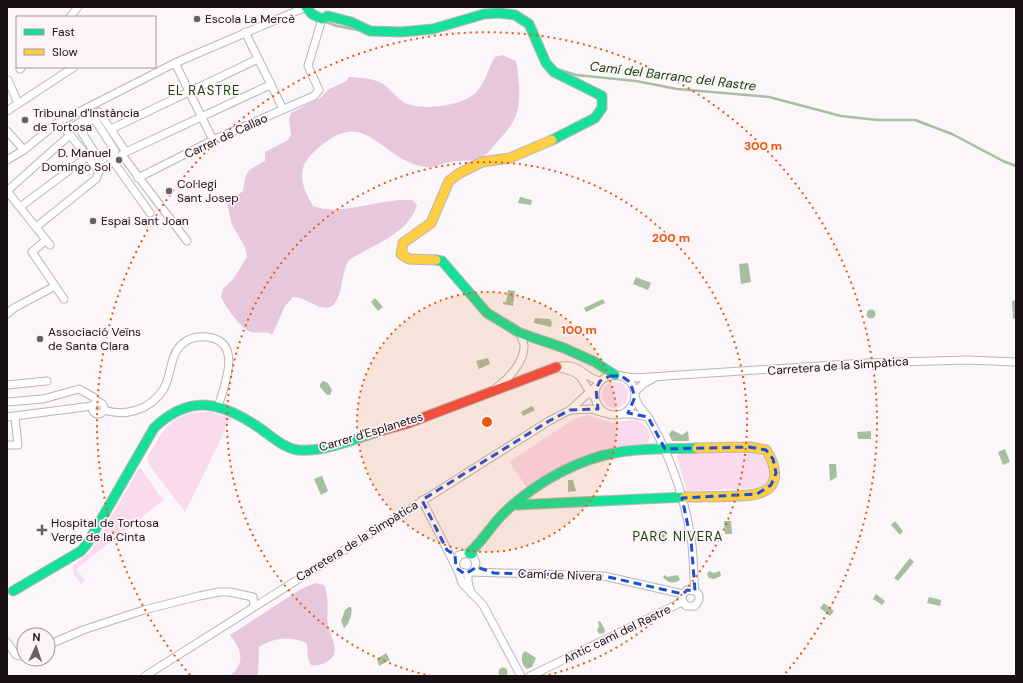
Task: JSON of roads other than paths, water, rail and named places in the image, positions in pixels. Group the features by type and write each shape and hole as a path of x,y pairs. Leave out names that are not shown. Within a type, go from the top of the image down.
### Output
{"street":[{"path":"71,16 78,7"},
{"path":"7,160 24,150 57,123 175,64 245,32 306,7 312,14 322,19 328,16 351,22 370,31 401,32 433,29 492,13 515,16 529,24 546,63 554,72 597,92 602,96 602,108 595,118 533,149 510,158 482,162 458,174 449,182 431,223 403,244 401,254 404,258 410,260 428,259 442,261 487,313 520,333 564,348 595,362 630,382 639,406 648,417 672,463 682,498 691,540 695,591 699,597 697,605 689,607 682,602 682,594 689,590 695,591"},
{"name":"Carrer de Callao","path":"138,178 213,140 314,96 319,90 308,66 322,19"},
{"path":"245,32 283,109"},
{"path":"111,129 258,59"},
{"path":"175,64 213,140"},
{"path":"7,111 72,68"},
{"path":"8,80 18,103"},
{"path":"187,241 138,178 121,152 94,118 79,128 100,161 121,152 201,117 270,85"},
{"path":"96,104 99,112 111,129 121,152"},
{"path":"7,191 68,132 99,112"},
{"path":"57,123 68,132 99,171"},
{"path":"7,131 24,150"},
{"path":"36,227 96,179 99,171 121,152"},
{"path":"20,207 87,157"},
{"path":"113,160 150,213"},
{"path":"7,186 7,191 48,242 32,252 64,299"},
{"path":"7,314 14,308 55,286"},
{"path":"489,393 506,380 520,359 524,346 520,333"},
{"path":"7,445 18,445 11,417 95,404 103,405 104,410 115,414 126,413 147,406 163,390 175,354 189,339 198,337 216,340 222,344 228,355 229,369 218,407"},
{"name":"Carretera de la Simpàtica","path":"618,376 634,378 865,363 967,360 1016,362"},
{"path":"595,362 602,374 594,394 596,404"},
{"name":"Carrer d'Esplanetes","path":"13,591 71,557 87,544 128,470 154,428 171,412 192,405 207,404 218,407 238,414 273,437 295,449 308,450 322,448 406,424 564,365 575,366 593,379 600,381"},
{"path":"557,367 572,371 579,375 584,380 596,404 606,413 633,414 648,417"},
{"path":"600,381 618,376"},
{"name":"Carretera de la Simpàtica","path":"635,395 648,381 661,376"},
{"path":"7,385 47,381"},
{"name":"Carretera de la Simpàtica","path":"145,676 422,500 549,421 570,410 600,381"},
{"path":"7,402 43,398 79,389 95,398 95,404 92,411 95,414 99,414 104,410"},
{"path":"621,414 630,408 635,395"},
{"name":"Carretera de la Simpàtica","path":"570,410 592,409 606,413"},
{"path":"472,595 468,582 472,571 472,555 495,523 515,505 549,479 584,462 619,452 665,449 749,447 766,450 773,459 776,473 771,485 757,494 515,505"},
{"path":"422,500 462,583 483,605 520,676"},
{"path":"447,550 453,554 472,555"},
{"path":"456,568 459,555"},
{"name":"Camí de Nivera","path":"456,568 484,572 604,576 682,594"},
{"path":"56,642 83,630 144,610 219,592 248,594 253,597 254,606"},
{"name":"Antic camí del Rastre","path":"530,676 682,602"},
{"path":"7,642 16,655"}],"waterway":[{"name":"Camí del Barranc del Rastre","path":"326,22 337,26 358,30"},
{"name":"Camí del Barranc del Rastre","path":"554,68 576,75 636,81 677,89 769,97 841,116 877,120 915,120 952,134 1003,161 1016,166"}],"place":[{"name":"Escola La Mercè","path":"197,19"},
{"name":"Tribunal d'Instància de Tortosa","path":"25,120"},
{"name":"D. Manuel Domingo Sol","path":"119,160"},
{"name":"Col·legi Sant Josep","path":"169,191"},
{"name":"Espai Sant Joan","path":"93,221"},
{"name":"Associació Veïns de Santa Clara","path":"40,339"},
{"name":"Hospital de Tortosa Verge de la Cinta","path":"42,530"}],"district":[{"name":"EL RASTRE","path":"204,90"},
{"name":"PARC NIVERA","path":"678,536"}]}
